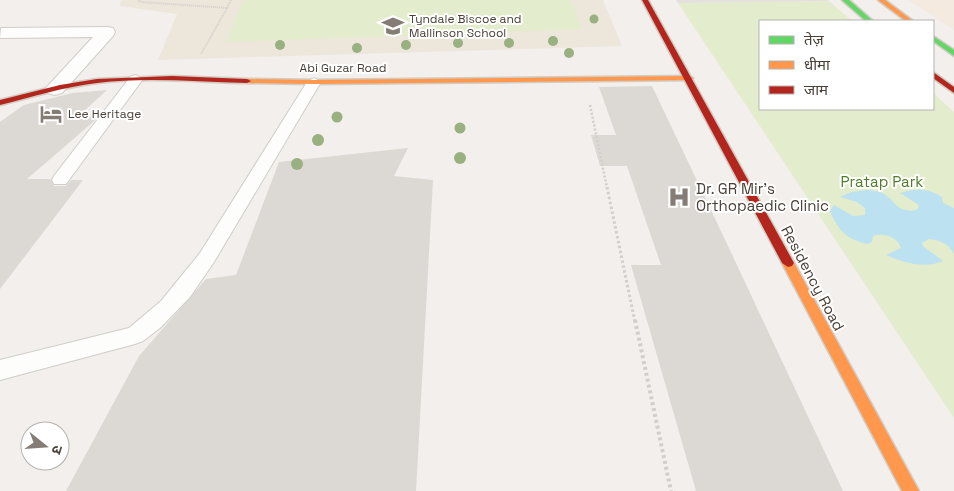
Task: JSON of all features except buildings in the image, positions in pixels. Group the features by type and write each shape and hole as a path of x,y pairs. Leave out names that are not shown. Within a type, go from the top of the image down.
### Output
{"main road":[{"name":"Residency Road","path":"645,0 689,78 911,491"},
{"path":"845,0 869,20"},
{"path":"881,0 909,20"},
{"path":"934,39 954,54"},
{"path":"934,75 954,91"},
{"name":"Abi Guzar Road","path":"0,103 55,89 99,81 136,79 314,82 689,78"}],"street":[{"path":"0,33 107,32 55,89"}],"lane":[{"path":"60,180 136,79"},
{"path":"0,370 135,335 154,322 173,304 203,266 314,82"}],"path":[{"path":"138,0 141,2 227,8"},
{"path":"185,80 231,0"},
{"path":"585,80 671,491"}],"shaded area":[{"name":"Tyndale Biscoe and Mallinson School","path":"121,0 603,0 622,46 158,60 177,14 120,6"},
{"path":"676,0 828,0 829,1 678,3"},
{"path":"909,0 954,0 954,30"}],"green space":[{"path":"243,0 571,0 582,29 226,42"},
{"name":"Pratap Park","path":"829,1 851,20 759,20 759,110 934,110 934,94 954,112 954,418 678,3"}],"water":[{"path":"868,190 882,193 901,209 912,211 918,209 919,205 900,193 921,190 932,192 942,197 943,203 954,208 954,254 944,243 929,239 922,243 923,246 943,261 929,265 914,264 886,255 901,248 897,241 890,236 873,236 872,242 868,244 849,237 836,224 830,211 834,205 853,216 865,215 865,208 857,202 840,197 851,192"}],"traffic: fast":[{"path":"845,0 869,20"},
{"path":"934,39 954,54"}],"traffic: slow":[{"path":"881,0 909,20"},
{"path":"247,81 689,78"},
{"path":"788,263 911,491"}],"traffic: jam":[{"path":"645,0 788,263"},
{"path":"934,75 954,91"},
{"path":"0,103 72,85 116,79 153,78 247,81"}],"place":[{"name":"Tyndale Biscoe and Mallinson School","path":"393,26"},
{"name":"Lee Heritage","path":"51,114"},
{"name":"Dr. GR Mir's Orthopaedic Clinic","path":"679,197"}]}
